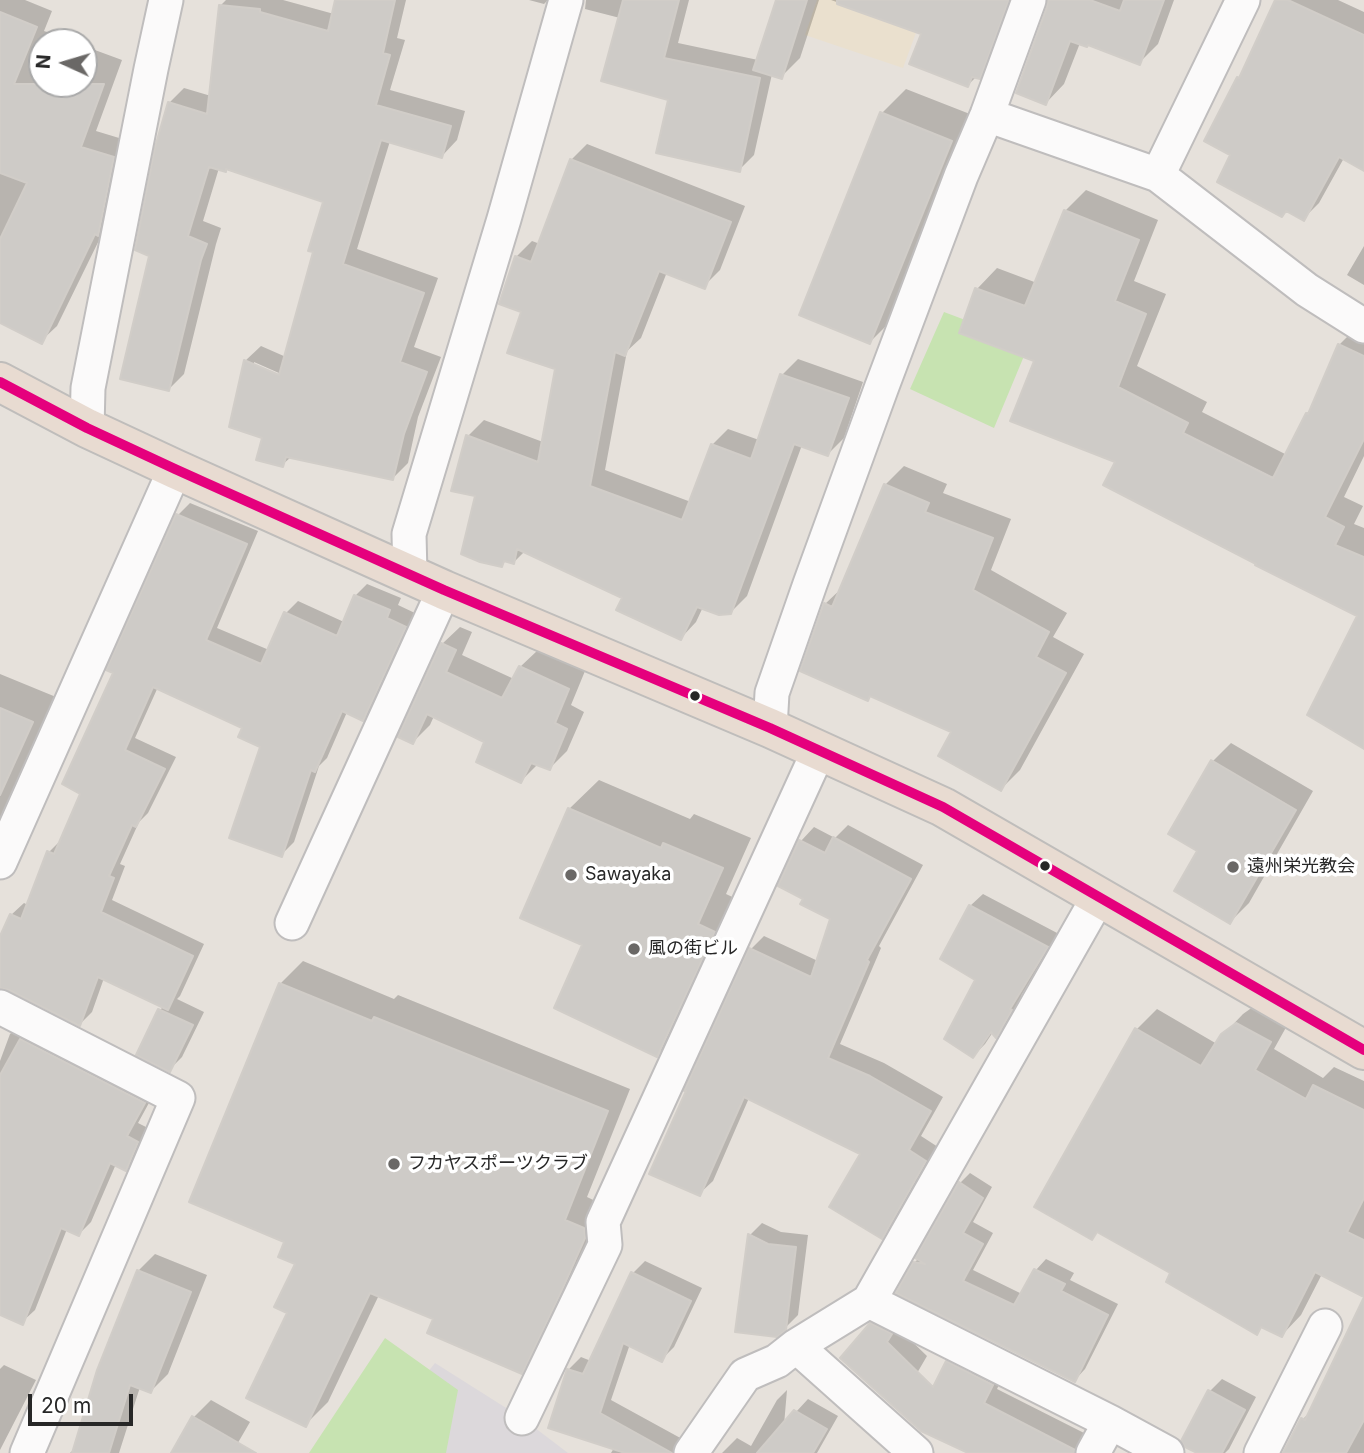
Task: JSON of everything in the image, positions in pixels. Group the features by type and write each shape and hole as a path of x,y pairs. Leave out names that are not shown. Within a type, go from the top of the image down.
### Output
{"highway":[{"path":"0,382 86,428 175,469 427,582 770,728 943,807 1364,1050"}],"street":[{"path":"86,428 88,388 166,0"},
{"path":"292,923 427,582 409,534 504,219 566,0"},
{"path":"770,728 772,693 806,596 904,326 961,176 987,116 1029,0"},
{"path":"1158,176 1243,0"},
{"path":"987,116 1158,176 1307,290 1364,326"},
{"path":"0,862 175,469"},
{"path":"522,1418 605,1245 603,1222 819,750"},
{"path":"691,1453 745,1375 777,1361 796,1346 869,1301 1099,896"},
{"path":"0,1007 178,1098 27,1453"},
{"path":"869,1301 1167,1453"},
{"path":"1261,1453 1325,1326"},
{"path":"796,1346 916,1453"},
{"path":"1093,1453 1110,1422"}],"shaded area":[{"path":"817,0 928,0 903,68 805,35"},
{"path":"435,1363 522,1418 568,1453 363,1453"}],"green space":[{"path":"944,312 1029,344 994,428 910,389"},
{"path":"385,1338 458,1390 446,1453 309,1453"}],"building":[{"path":"335,0 395,0 383,53 390,55 376,105 451,126 442,158 381,140 343,264 424,293 400,362 427,372 404,434 393,480 286,457 283,467 256,460 262,438 229,427 244,360 279,375 313,252 308,251 323,202 226,169 226,172 209,167 188,236 207,244 169,391 120,379 149,256 135,250 155,147 168,102 207,114 219,5 260,9 260,12 328,31"},
{"path":"623,0 679,0 664,58 760,78 740,172 656,153 668,100 601,81"},
{"path":"776,0 807,0 782,79 753,70"},
{"path":"837,0 1009,0 980,79 972,77 968,87 909,64 921,34 837,4"},
{"path":"1048,0 1090,0 1120,11 1124,0 1164,0 1140,65 1070,41 1046,105 1016,93"},
{"path":"1275,0 1288,0 1364,35 1364,171 1339,157 1304,221 1286,211 1282,217 1217,182 1230,155 1204,141 1237,77 1239,78"},
{"path":"0,12 37,27 28,28 28,49 14,84 28,84 28,98 98,98 98,84 104,84 81,147 114,157 98,236 95,234 42,344 0,323 0,239 27,183 0,173"},
{"path":"880,112 952,141 870,344 799,315"},
{"path":"570,159 731,222 705,289 659,271 625,356 615,352 590,486 682,520 711,444 751,459 780,374 849,398 828,456 794,444 731,614 719,615 697,607 681,640 616,610 622,598 517,549 514,564 504,561 502,567 461,554 475,496 451,491 466,435 538,462 555,369 507,353 521,312 499,304 515,256 531,262"},
{"path":"1064,210 1139,240 1115,301 1146,314 1118,387 1188,423 1183,433 1273,478 1306,413 1308,414 1338,344 1364,356 1364,439 1325,517 1344,527 1335,545 1364,557 1364,749 1307,715 1357,616 1103,485 1115,462 1010,421 1034,361 959,333 975,288 1025,306"},
{"path":"884,484 929,503 925,512 993,538 973,590 1049,632 1036,657 1066,673 1001,791 938,756 951,732 870,696 868,701 800,671 824,603 832,607"},
{"path":"176,514 247,544 206,640 261,664 284,612 337,636 354,595 390,610 387,618 406,627 363,721 342,711 315,772 311,770 282,857 229,838 260,747 238,737 242,728 153,687 125,750 165,769 136,827 132,825 109,876 114,878 101,912 193,956 168,1010 98,977 80,1026 0,988 0,936 10,914 21,919 47,851 54,854 80,794 62,784 113,673 106,670"},
{"path":"441,643 456,650 446,672 502,698 519,666 569,689 555,723 567,729 550,770 531,763 521,783 476,762 484,742 427,714 413,744 398,737"},
{"path":"0,708 33,722 0,795"},
{"path":"1211,760 1296,810 1230,924 1174,891 1197,851 1168,834"},
{"path":"568,808 661,848 663,843 723,868 698,924 715,932 657,1057 554,1008 582,945 520,918"},
{"path":"833,837 911,879 867,960 869,962 828,1058 870,1076 931,1111 909,1150 926,1161 882,1239 829,1207 860,1154 744,1097 700,1196 649,1174 749,948 811,977 830,919 800,904 803,899 778,886 799,840 825,853"},
{"path":"969,905 1048,947 1010,1009 1012,1010 996,1038 991,1032 973,1058 944,1039 975,980 940,959"},
{"path":"279,983 372,1021 374,1017 608,1111 565,1220 584,1228 585,1238 522,1374 427,1333 433,1319 370,1293 306,1427 246,1398 287,1313 274,1307 295,1264 278,1257 284,1242 189,1202"},
{"path":"158,1009 193,1025 170,1072 136,1055"},
{"path":"1236,1023 1271,1042 1255,1070 1306,1099 1313,1085 1364,1110 1364,1198 1347,1232 1364,1240 1364,1297 1315,1272 1282,1337 1261,1327 1257,1335 1166,1282 1170,1273 1097,1232 1092,1240 1034,1207 1135,1028 1201,1066 1221,1034"},
{"path":"20,1039 145,1103 127,1136 138,1142 126,1171 110,1163 79,1236 61,1228 23,1325 0,1315 0,1075"},
{"path":"959,1182 983,1198 963,1233 983,1244 963,1281 1014,1305 1034,1269 1065,1284 1061,1291 1108,1315 1075,1382 896,1293 913,1262 925,1264 915,1258"},
{"path":"748,1234 768,1244 796,1247 786,1330 777,1337 735,1332"},
{"path":"137,1270 191,1292 151,1393 130,1385 109,1453 72,1453 97,1370"},
{"path":"631,1272 691,1301 662,1362 623,1343 600,1413 672,1453 625,1453 548,1428 567,1369 583,1374"},
{"path":"1364,1297 1364,1420 1346,1453 1283,1453 1301,1418 1305,1420"},
{"path":"870,1323 892,1334 887,1342 933,1387 946,1361 993,1385 984,1403 1075,1450 1074,1453 968,1453 921,1431 840,1358"},
{"path":"1208,1390 1245,1410 1222,1453 1197,1453 1185,1447 1181,1441"},
{"path":"794,1410 827,1429 813,1453 757,1453"},
{"path":"192,1416 256,1453 171,1453"}],"transit line":[{"path":"0,382 87,428 175,469 444,590 770,728 943,807 1364,1050"}],"place":[{"name":"遠州栄光教会","path":"1233,867"},
{"name":"Sawayaka","path":"571,875"},
{"name":"風の街ビル","path":"634,949"},
{"name":"フカヤスポーツクラブ","path":"394,1164"}]}
